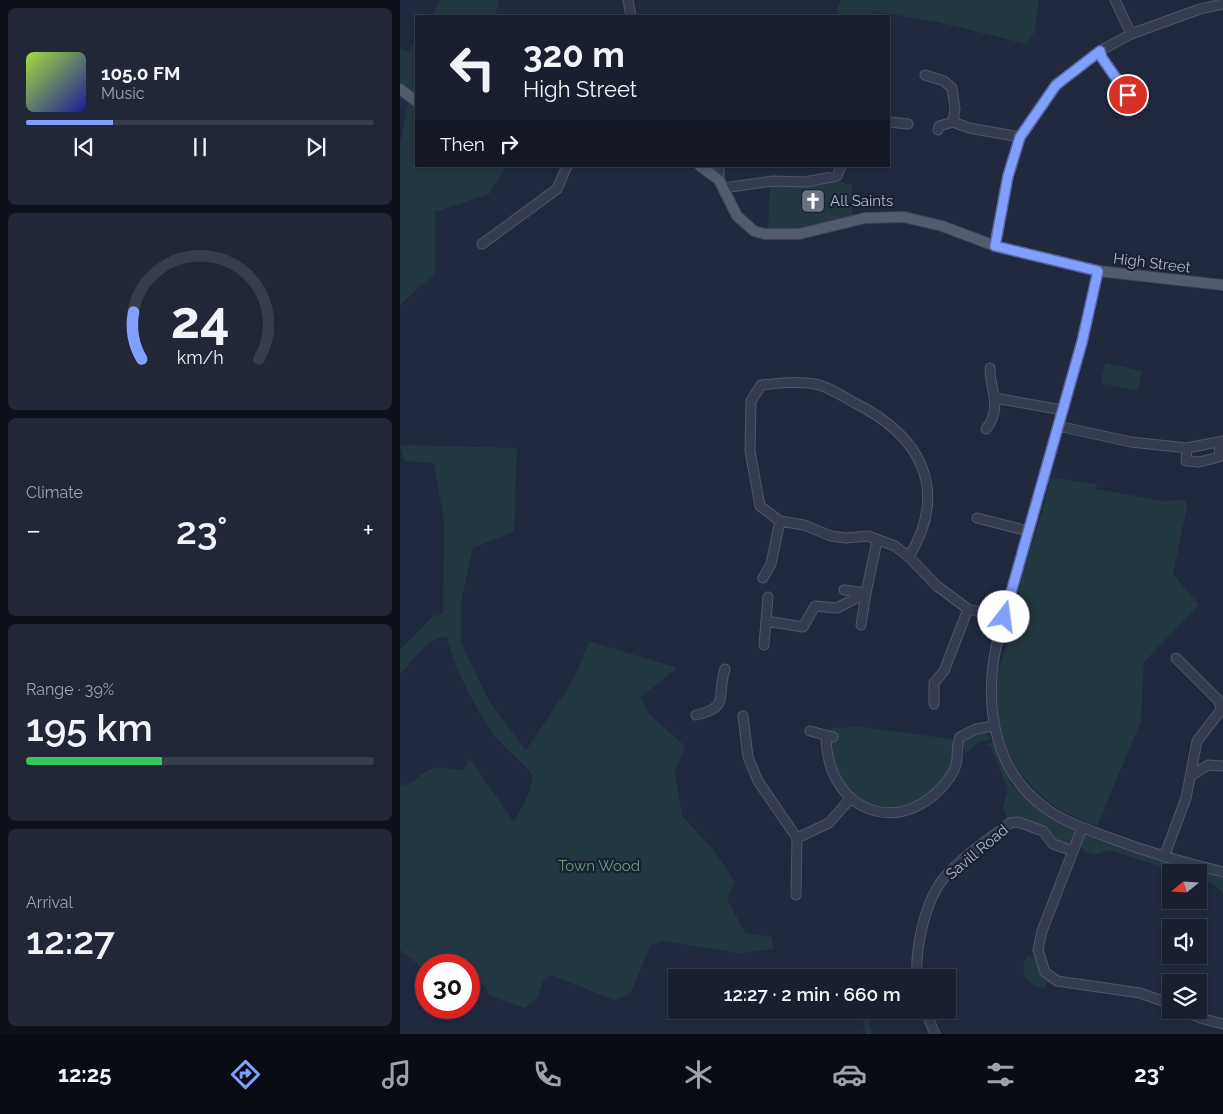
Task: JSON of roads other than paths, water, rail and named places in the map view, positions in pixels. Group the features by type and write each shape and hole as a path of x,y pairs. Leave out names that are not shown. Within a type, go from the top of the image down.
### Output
{"main road":[{"path":"400,89 415,100"},
{"name":"High Street","path":"701,167 719,180 737,216 754,231 765,234 799,234 865,218 904,216 942,226 995,246 1098,271 1223,285"}],"street":[{"path":"628,0 631,15"},
{"path":"1115,0 1131,34"},
{"path":"995,246 1008,176 1020,137 1056,85 1131,34 1223,4"},
{"path":"1098,55 1136,107"},
{"path":"925,75 944,81 952,88 955,110 953,122"},
{"path":"890,122 908,124"},
{"path":"938,130 940,126 953,122 969,128 1020,137"},
{"path":"482,244 557,188 567,167"},
{"path":"719,167 719,180"},
{"path":"725,191 730,187 773,181 805,182 837,176 841,167"},
{"path":"1098,271 1084,336 1004,617 991,679 990,694 994,726 1007,763 1024,788 1048,810 1082,828 1164,857 1223,872"},
{"path":"986,429 995,418 995,398 990,386 990,368"},
{"path":"909,557 918,542 929,506 927,477 915,450 870,410 817,384 786,382 762,385 751,401 750,451 760,506 780,522 804,526 830,536 846,538 868,536 877,541 895,546 909,557 936,586 968,609 1004,617"},
{"path":"995,398 1062,410"},
{"path":"1058,426 1131,442 1186,448 1222,442 1218,457 1199,462 1186,462 1186,448"},
{"path":"977,518 1028,531"},
{"path":"763,578 771,564 780,522"},
{"path":"861,625 877,541"},
{"path":"844,590 866,593"},
{"path":"766,621 803,627 814,606 837,608 866,593"},
{"path":"764,645 768,597"},
{"path":"934,704 934,683 944,671 968,609"},
{"path":"1164,857 1186,798 1195,750 1202,733 1218,714 1221,705 1176,658"},
{"path":"696,715 712,711 720,702 725,669"},
{"path":"744,716 746,748 756,776 797,838 796,895"},
{"path":"810,731 829,736 827,761 831,773 850,799 876,812 891,812 918,805 932,796 951,776 959,756 960,737 976,730 994,726"},
{"path":"1195,750 1208,765"},
{"path":"1191,776 1208,765 1223,766"},
{"path":"797,838 829,823 850,799"},
{"name":"Savill Road","path":"917,969 919,938 938,886 950,872 1010,823 1018,822 1043,831 1053,844 1074,851"},
{"path":"1082,828 1040,940 1039,958 1045,972 1057,981 1140,993 1162,1001"},
{"path":"929,1019 935,1034"},
{"path":"1204,1019 1223,1024"}],"place":[{"name":"All Saints","path":"813,201"}],"park label":[{"name":"Town Wood","path":"599,866"}]}
